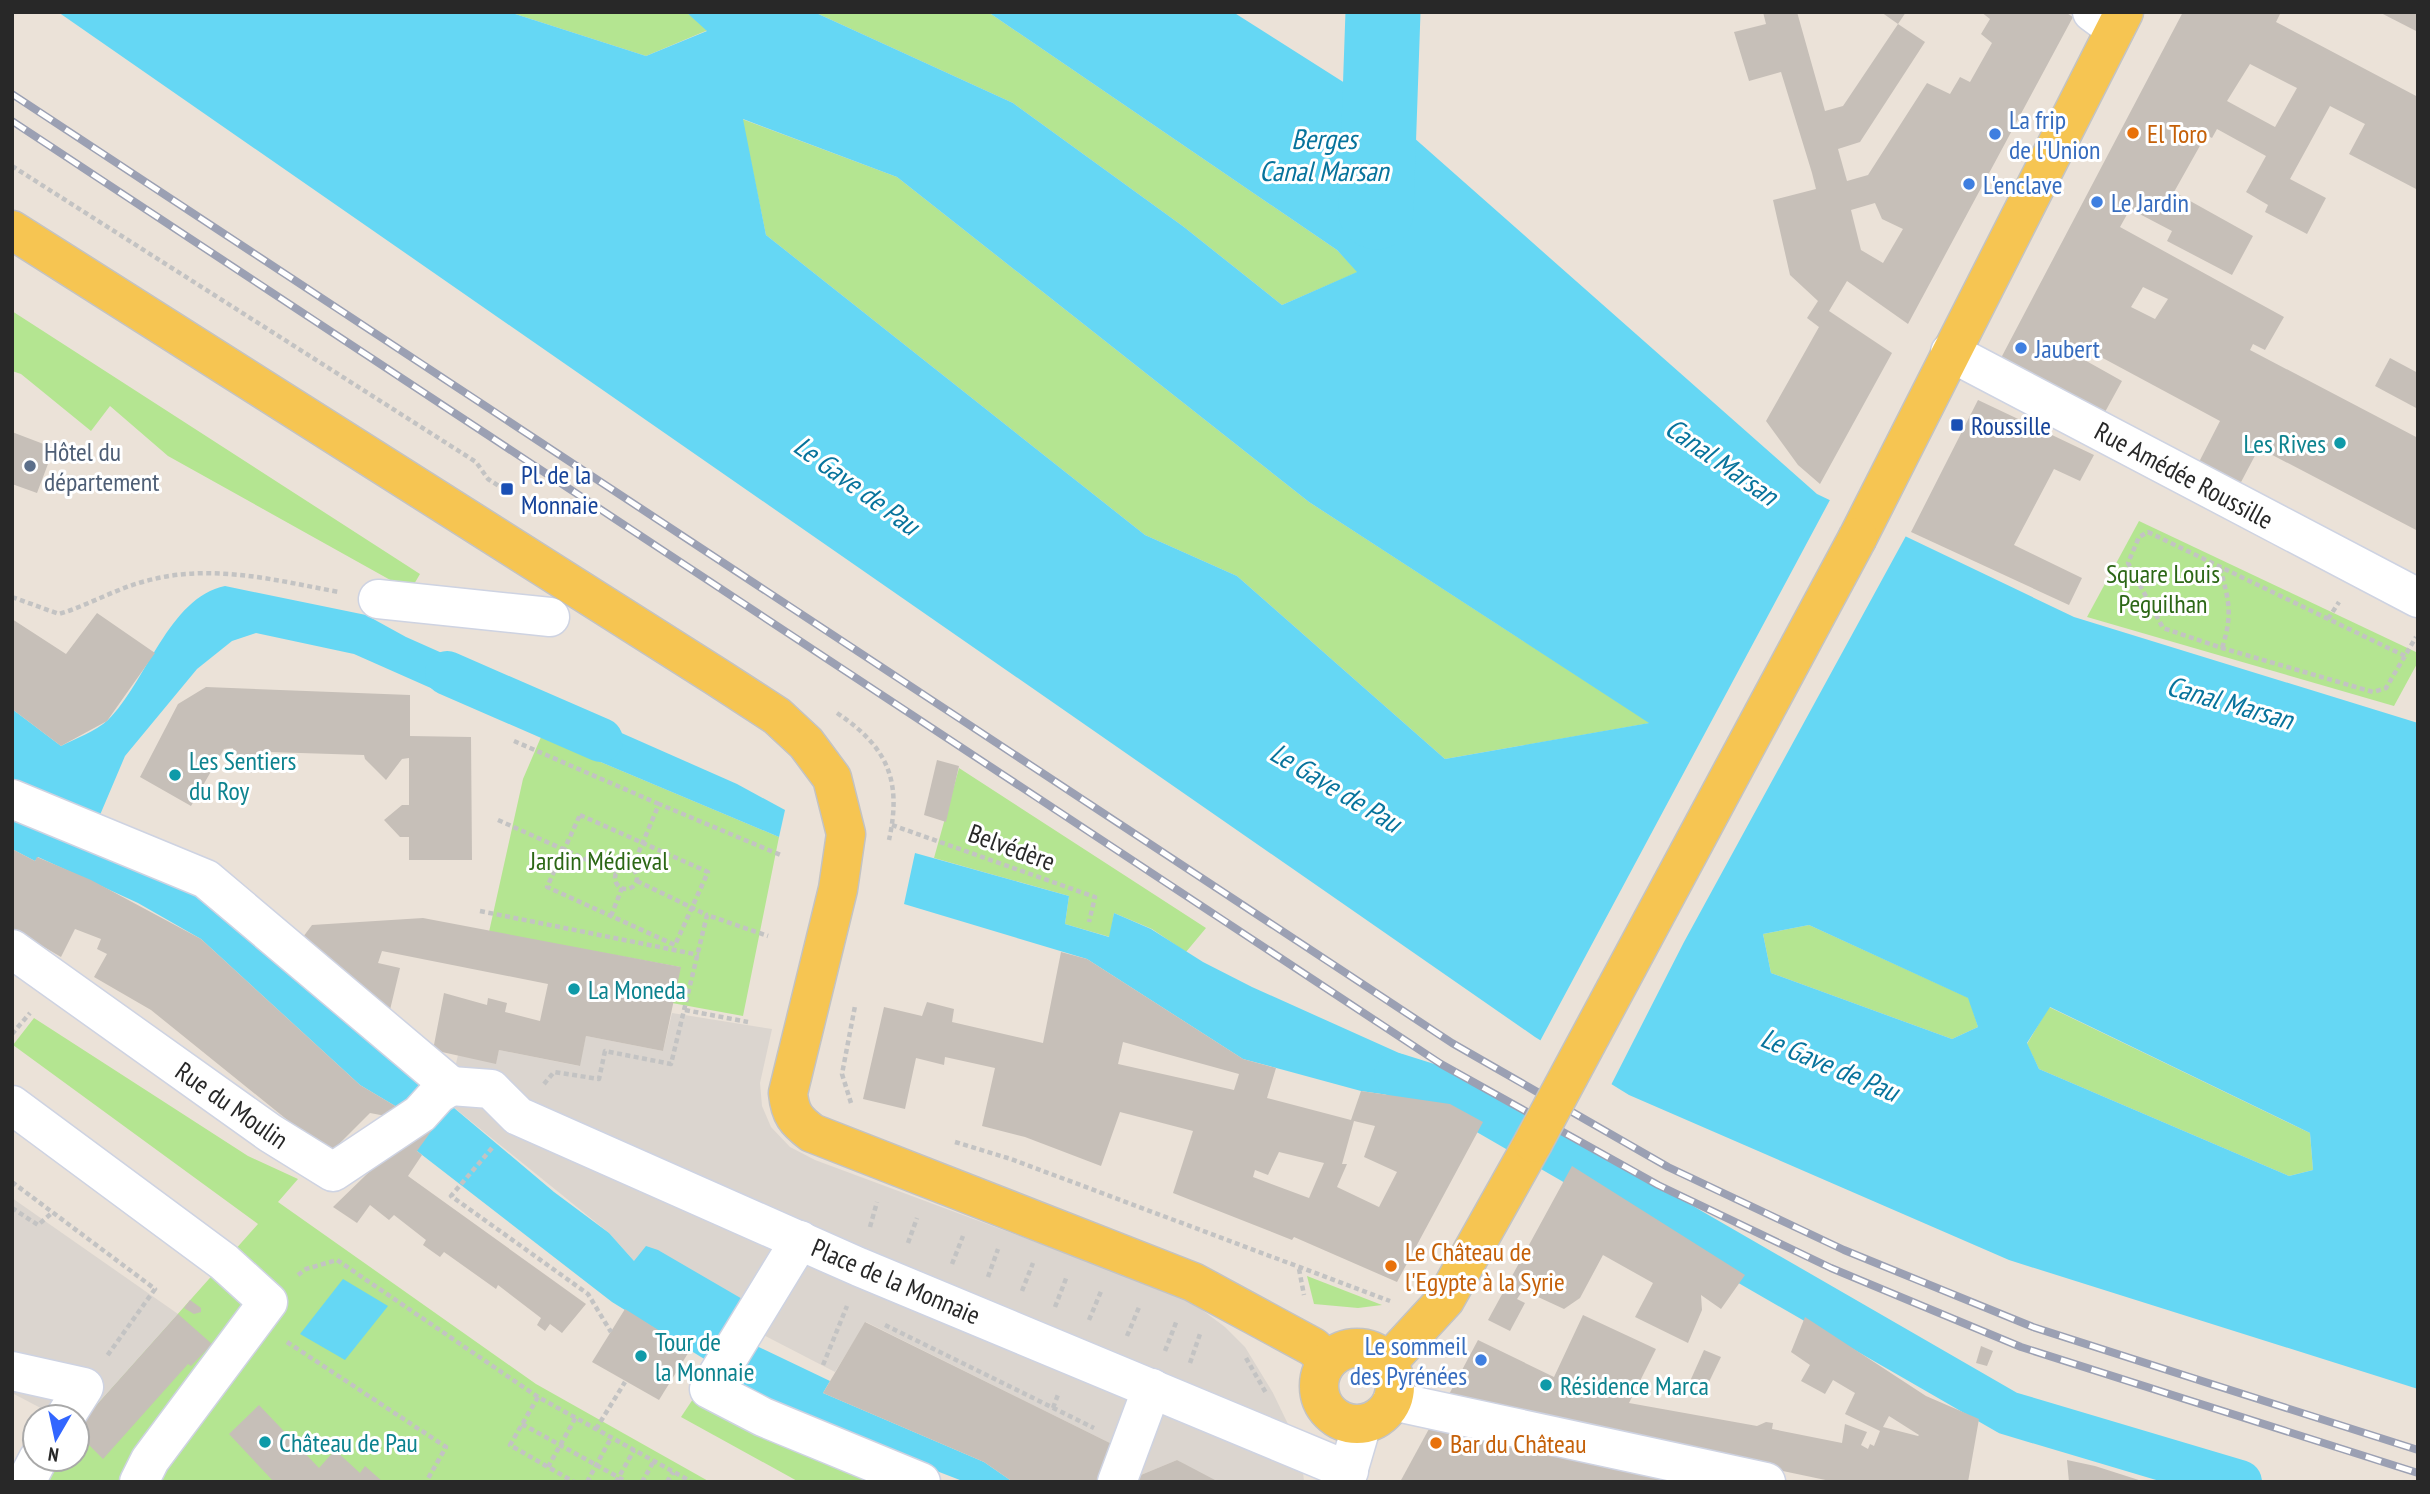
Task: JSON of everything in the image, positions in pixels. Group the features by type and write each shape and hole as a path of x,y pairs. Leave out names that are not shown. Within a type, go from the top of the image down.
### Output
{"main road":[{"path":"1388,1362 1445,1300 1533,1143 1870,513 2110,18"},
{"path":"12,230 777,716 806,743 832,778 846,834 825,948 788,1093 789,1109 796,1122 812,1133 1193,1282 1313,1347 1328,1361"},
{"path":"1358,1347 1379,1354 1388,1362 1395,1381 1392,1401 1375,1420 1363,1424 1340,1420 1323,1404 1319,1382 1328,1361 1336,1353 1358,1347"}],"street":[{"name":"Rue Amédée Roussille","path":"1950,352 2418,598"},
{"path":"378,599 550,617"},
{"path":"12,799 206,879 436,1098"},
{"name":"Rue du Moulin","path":"12,949 270,1133 333,1172 436,1098"},
{"name":"Place de la Monnaie","path":"436,1098 491,1089 508,1129 800,1240 1288,1446 1347,1476"},
{"path":"12,1105 224,1262 268,1302 150,1460 139,1482"},
{"path":"800,1240 709,1388 763,1418 921,1482"},
{"path":"12,1371 74,1402"},
{"path":"1117,1482 1152,1388"},
{"path":"1392,1401 1766,1482"},
{"path":"1347,1476 1363,1424"}],"path":[{"path":"12,166 475,462 488,479 511,494"},
{"path":"2405,656 2148,532 2139,537 2128,563 2163,628 2373,692 2386,688 2418,635"},
{"path":"2219,567 2230,604 2231,622 2222,648"},
{"path":"12,597 59,614 147,580 183,573 233,572 378,599"},
{"path":"831,709 872,744 890,768 896,795 888,844"},
{"path":"514,741 783,856"},
{"path":"632,868 659,804"},
{"path":"580,815 642,842 708,872 675,945 548,887 580,815"},
{"path":"498,820 616,873"},
{"name":"Belvédère","path":"892,825 1095,897 1089,922"},
{"path":"622,867 632,868 637,874 637,881 633,887 622,888 617,884 616,873 622,867"},
{"path":"637,881 707,915 768,936"},
{"path":"611,916 622,888"},
{"path":"481,911 699,955"},
{"path":"611,1332 588,1294 451,1196 554,1072 599,1079 605,1051 671,1064 707,915"},
{"path":"853,1107 845,1094 842,1074 856,996"},
{"path":"685,1010 748,1022"},
{"path":"948,1140 1011,1158 1388,1301 1398,1299"},
{"path":"12,1182 155,1289 74,1402"},
{"path":"12,1208 38,1225 53,1212"},
{"path":"340,1262 538,1397 692,1482"},
{"path":"823,1365 847,1306 859,1267"},
{"path":"268,1302 265,1327 446,1447 426,1482"},
{"path":"847,1306 858,1312"},
{"path":"1152,1388 1178,1317"},
{"path":"879,1323 1129,1445"},
{"path":"1238,1350 1264,1387 1288,1446"},
{"path":"596,1429 625,1382"},
{"path":"538,1397 510,1445 574,1482"},
{"path":"548,1467 576,1417"},
{"path":"522,1424 597,1464 617,1479 627,1482"},
{"path":"587,1482 611,1438"},
{"path":"617,1479 634,1450"},
{"path":"642,1482 653,1461"},
{"path":"667,1482 673,1472"}],"green space":[{"path":"509,12 686,12 708,30 646,56"},
{"path":"814,12 988,12 1337,250 1358,272 1282,305 1184,227 1013,103"},
{"path":"742,119 897,177 1309,502 1650,723 1445,759 1237,576 1145,535 766,235"},
{"path":"12,311 420,574 410,591 168,456 110,406 91,431 21,374 12,371"},
{"name":"Square Louis Peguilhan","path":"2139,521 2418,653 2418,662 2394,706 2087,617"},
{"name":"Jardin Médieval","path":"541,737 779,837 743,1016 672,1003 680,967 489,932 523,779"},
{"path":"959,768 1206,928 1186,952 1152,929 1114,913 1110,937 1065,924 1069,896 934,858"},
{"path":"1809,925 1969,998 1978,1027 1952,1039 1771,973 1763,934"},
{"path":"2049,1007 2310,1133 2313,1170 2289,1176 2039,1069 2027,1044"},
{"path":"34,1018 248,1156 298,1179 278,1202 536,1384 710,1482 47,1482 51,1473 91,1473 91,1411 258,1224 13,1045"},
{"path":"1307,1276 1382,1305 1358,1308 1314,1304"},
{"path":"695,1396 894,1482 799,1482 681,1417"}],"shaded area":[{"path":"672,1013 772,1029 760,1083 762,1106 771,1127 790,1147 815,1160 1186,1298 1225,1327 1245,1347 1273,1393 1301,1451 1304,1482 1214,1482 1177,1460 1136,1477 1114,1445 866,1322 835,1372 740,1323 634,1261 609,1233 447,1102 458,1055 496,1063 499,1050 579,1066 586,1036 663,1051"},
{"path":"12,1198 178,1314 91,1411 91,1403 31,1403 12,1393"}],"water":[{"path":"58,12 509,12 646,56 707,31 686,12 814,12 1013,103 1184,227 1282,305 1357,272 1337,250 988,12 1233,12 1370,99 1817,494 2074,617 2418,723 2418,1389 2009,1260 1629,1095 1535,1037","holes":["743,119 897,177 1309,502 1649,723 1445,759 1237,576 1145,535 766,235","1809,925 1968,998 1978,1027 1952,1039 1771,973 1763,934","2050,1007 2310,1133 2313,1170 2289,1176 2039,1069 2027,1043"]},
{"path":"225,586 366,615 406,637 505,681 494,716 354,654 256,633 232,641 197,669 125,756 97,822 12,778 12,709 61,746 92,731 108,720 122,704 173,623 188,606 205,593"},
{"path":"549,701 737,784 785,810 779,837 541,737"},
{"path":"12,808 172,871 554,1192 609,1233 634,1261 646,1246 658,1250 744,1300 714,1365 612,1302 417,1151 402,1110 360,1085 201,939 138,903 38,857 35,861 12,849"},
{"path":"915,853 1069,896 1065,924 1109,937 1114,913 1151,929 1203,962 1252,987 1457,1079 1450,1104 1361,1091 1243,1059 1087,959 904,904"},
{"path":"343,1279 388,1306 345,1360 300,1334"},
{"path":"746,1341 830,1381 823,1393 984,1462 1013,1482 965,1482 777,1409 725,1372"}],"pier":[{"path":"1831,498 1907,534 1684,942 1610,1087 1539,1043"}],"building":[{"path":"1763,12 1797,12 1825,111 1843,106 1898,24 1925,42 1860,142 1838,149 1847,181 1868,175 1927,83 1950,94 1960,77 1970,82 1992,43 1981,34 1990,19 1981,12 2065,12 2073,17 1908,324 1847,281 1829,311 1892,353 1820,484 1798,465 1766,421 1819,327 1807,318 1818,301 1790,275 1773,200 1816,189 1812,173 1781,72 1749,81 1734,32 1766,24","holes":["1875,203 1882,219 1903,229 1883,263 1861,250 1851,210"]},
{"path":"1881,12 1906,12 1898,24"},
{"path":"2183,12 2281,12 2276,22 2418,97 2418,190 2349,154 2365,124 2330,106 2290,179 2326,198 2307,234 2265,212 2268,205 2246,192 2266,156 2217,129 2212,138 2206,135 2174,192 2253,236 2232,275 2167,241 2172,231 2130,209 2120,227 2284,317 2265,350 2253,344 2250,350 2418,438 2418,531 2259,448 2240,484 2199,462 2220,421 2086,349 2081,358 2122,381 2105,412 2001,358","holes":["2250,64 2297,88 2275,127 2227,101","2143,287 2168,299 2155,319 2131,307"]},
{"path":"2379,12 2418,12 2418,32"},
{"path":"2390,358 2418,373 2418,409 2375,386"},
{"path":"1978,400 2094,455 2080,481 2054,469 2014,545 2082,578 2069,605 1911,532"},
{"name":"Hôtel du département","path":"12,432 54,448 37,493 12,484"},
{"path":"97,613 155,653 107,721 61,746 12,709 12,619 66,654"},
{"name":"Les Sentiers du Roy","path":"206,687 410,695 410,736 471,737 472,860 409,860 409,837 400,837 384,820 402,805 409,805 409,758 402,759 386,780 364,755 268,752 268,758 251,773 233,757 233,748 224,749 191,806 140,777 178,704"},
{"path":"937,760 959,766 946,822 924,815"},
{"path":"12,849 35,861 37,857 91,880 201,939 360,1085 402,1110 391,1117 370,1113 333,1150 327,1152 151,1010 94,977 107,954 97,949 101,939 75,929 61,957 12,928"},
{"name":"La Moneda","path":"423,918 681,967 663,1051 586,1036 580,1066 499,1050 496,1064 433,1050 444,993 487,1005 488,998 507,1003 505,1012 540,1021 548,984 382,951 378,963 400,968 389,1014 303,937 312,925"},
{"path":"1061,952 1087,959 1243,1059 1276,1068 1267,1098 1351,1120 1361,1091 1450,1104 1483,1122 1397,1282 1294,1237 1292,1240 1173,1193 1193,1131 1120,1112 1101,1166 1025,1137 982,1126 995,1068 945,1057 944,1065 916,1058 905,1109 863,1099 884,1007 922,1016 927,1002 954,1009 952,1022 1043,1043","holes":["1123,1042 1239,1074 1234,1090 1118,1064","1354,1121 1375,1126 1364,1157 1397,1172 1379,1207 1337,1187 1347,1164 1342,1164","1279,1152 1324,1163 1309,1198 1253,1177 1255,1170 1268,1175"]},
{"path":"435,1126 417,1151 422,1155 408,1176 586,1304 562,1333 550,1324 545,1331 537,1325 541,1318 498,1285 496,1289 444,1252 440,1257 423,1245 426,1240 394,1215 389,1220 370,1205 357,1223 333,1207 401,1141"},
{"path":"1572,1166 1745,1275 1721,1309 1701,1295 1702,1310 1688,1343 1635,1317 1653,1283 1603,1255 1580,1298 1564,1309 1523,1290 1517,1299 1525,1303 1510,1331 1488,1320"},
{"path":"190,1300 201,1308 201,1312 194,1314 184,1308"},
{"name":"Tour de la Monnaie","path":"625,1309 690,1350 659,1400 592,1362"},
{"path":"178,1314 212,1344 191,1366 188,1364 103,1459 91,1447 91,1411"},
{"path":"1583,1315 1656,1349 1629,1403 1757,1426 1766,1422 1773,1423 1772,1429 1842,1443 1845,1424 1867,1432 1861,1445 1868,1449 1870,1444 1874,1446 1880,1431 1845,1414 1855,1393 1833,1380 1825,1394 1801,1381 1810,1365 1791,1352 1805,1317 1926,1396 1979,1419 1968,1482 1835,1482 1446,1400 1478,1340 1554,1377","holes":["1889,1416 1918,1436 1883,1427"]},
{"path":"865,1322 1114,1445 1105,1482 1013,1482 984,1462 823,1393"},
{"path":"1981,1346 1993,1351 1987,1366 1976,1363"},
{"path":"1704,1350 1721,1357 1707,1386 1691,1379"},
{"name":"Château de Pau","path":"259,1405 319,1468 335,1450 360,1473 365,1466 383,1482 274,1482 229,1434"},
{"path":"1430,1427 1669,1477 1668,1482 1400,1482"},
{"path":"1177,1460 1215,1480 1135,1482 1136,1477"},
{"path":"2067,1460 2095,1466 2145,1482 2069,1482"}],"waterway":[{"name":"Berges Canal Marsan","path":"1376,212 1383,12"},
{"path":"447,673 601,740"},
{"path":"1396,1075 1453,1093 2008,1413 2240,1482"}],"railway":[{"path":"12,94 1452,1043 1668,1167 1844,1250 2033,1327 2418,1450"},
{"path":"12,121 1441,1064 1658,1185 1831,1268 2021,1347 2418,1473"}],"place":[{"name":"El Toro","path":"2133,133"},
{"name":"La frip de l'Union","path":"1995,134"},
{"name":"L'enclave","path":"1969,184"},
{"name":"Le Jardin","path":"2097,202"},
{"name":"Jaubert","path":"2021,348"},
{"name":"Roussille","path":"1957,425"},
{"name":"Les Rives","path":"2340,443"},
{"name":"Hôtel du département","path":"30,466"},
{"name":"Pl. de la Monnaie","path":"507,489"},
{"name":"Les Sentiers du Roy","path":"175,775"},
{"name":"La Moneda","path":"574,989"},
{"name":"Le Château de l'Egypte à la Syrie","path":"1391,1266"},
{"name":"Tour de la Monnaie","path":"641,1356"},
{"name":"Le sommeil des Pyrénées","path":"1481,1360"},
{"name":"Résidence Marca","path":"1546,1385"},
{"name":"Château de Pau","path":"265,1442"},
{"name":"Bar du Château","path":"1436,1443"}],"water label":[{"name":"Canal Marsan","path":"1722,461"},
{"name":"Le Gave de Pau","path":"857,485"},
{"name":"Canal Marsan","path":"2230,702"},
{"name":"Le Gave de Pau","path":"1336,787"},
{"name":"Le Gave de Pau","path":"1830,1064"}]}
